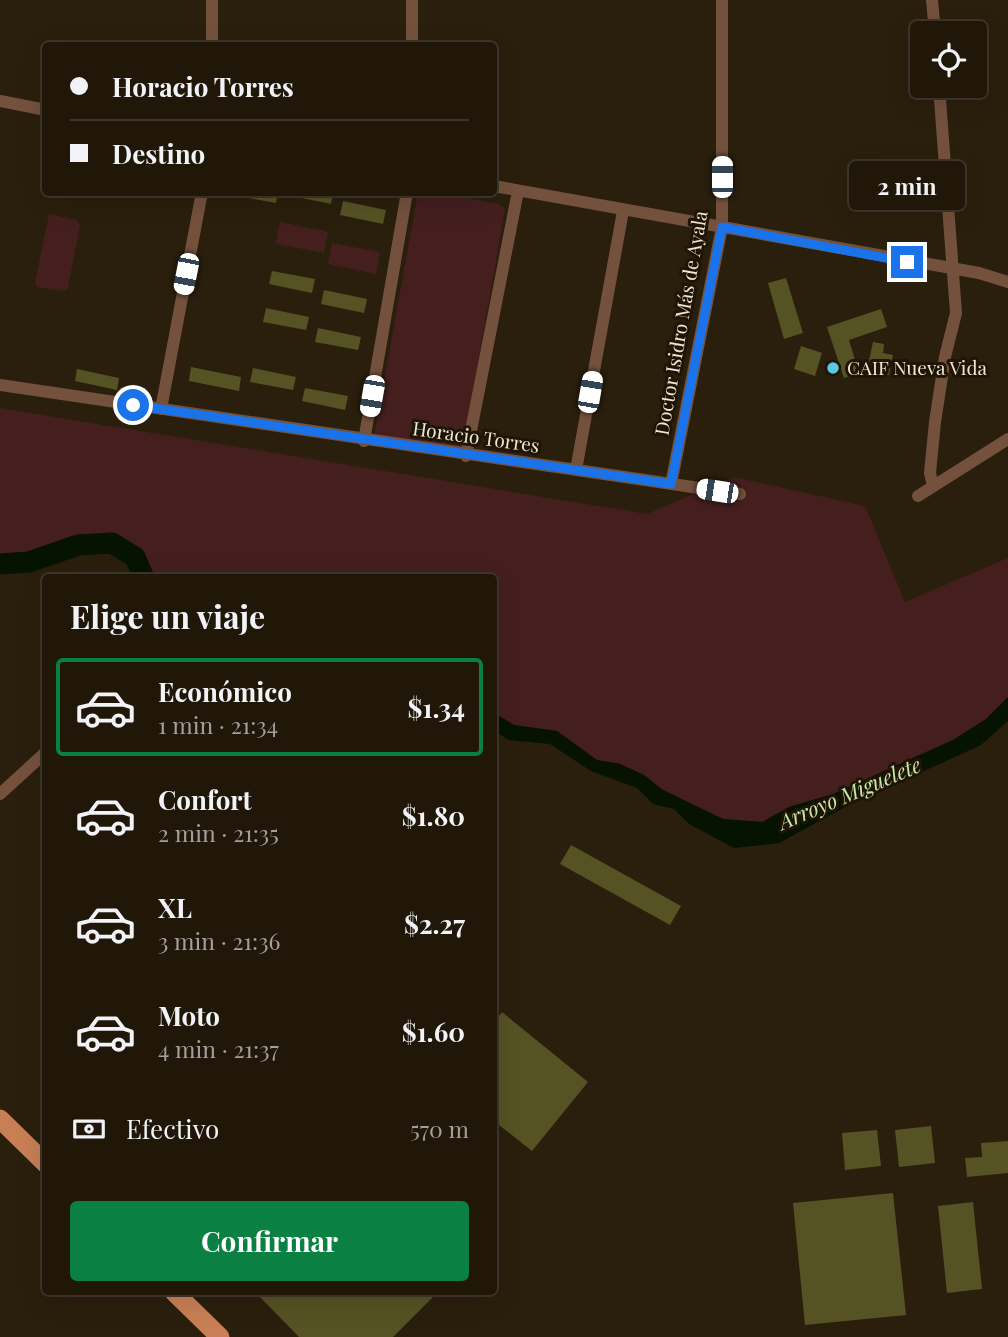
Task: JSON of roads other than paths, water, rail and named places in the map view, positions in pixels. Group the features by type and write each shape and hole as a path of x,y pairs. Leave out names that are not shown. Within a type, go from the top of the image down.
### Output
{"main road":[{"path":"0,1119 42,1160"},
{"path":"177,1295 220,1337"}],"street":[{"path":"212,0 212,42"},
{"path":"412,0 412,42"},
{"name":"Doctor Isidro Más de Ayala","path":"671,484 722,227 722,0"},
{"path":"932,0 934,21"},
{"path":"933,486 930,473 935,422 945,357 956,313 940,98"},
{"path":"0,101 42,109"},
{"path":"497,187 952,268 1008,282"},
{"path":"466,456 518,191"},
{"path":"161,410 201,196"},
{"path":"364,441 406,196"},
{"path":"576,470 623,211"},
{"name":"Horacio Torres","path":"0,385 292,427 364,441 740,494"},
{"path":"918,496 1008,439"},
{"path":"0,794 42,756"}],"water":[{"path":"1008,697 1008,721 981,745 847,806 779,843 734,848 689,824 674,809 653,804 637,788 591,771 550,744 509,740 497,733 497,715 514,725 557,731 597,760 620,764 644,775 663,790 723,819 762,822 789,807 833,794 953,740 986,719"}],"waterway":[{"name":"Arroyo Miguelete","path":"0,564 29,562 78,545 112,543 135,557 142,574"}],"place":[{"name":"CAIF Nueva Vida","path":"833,368"}]}
